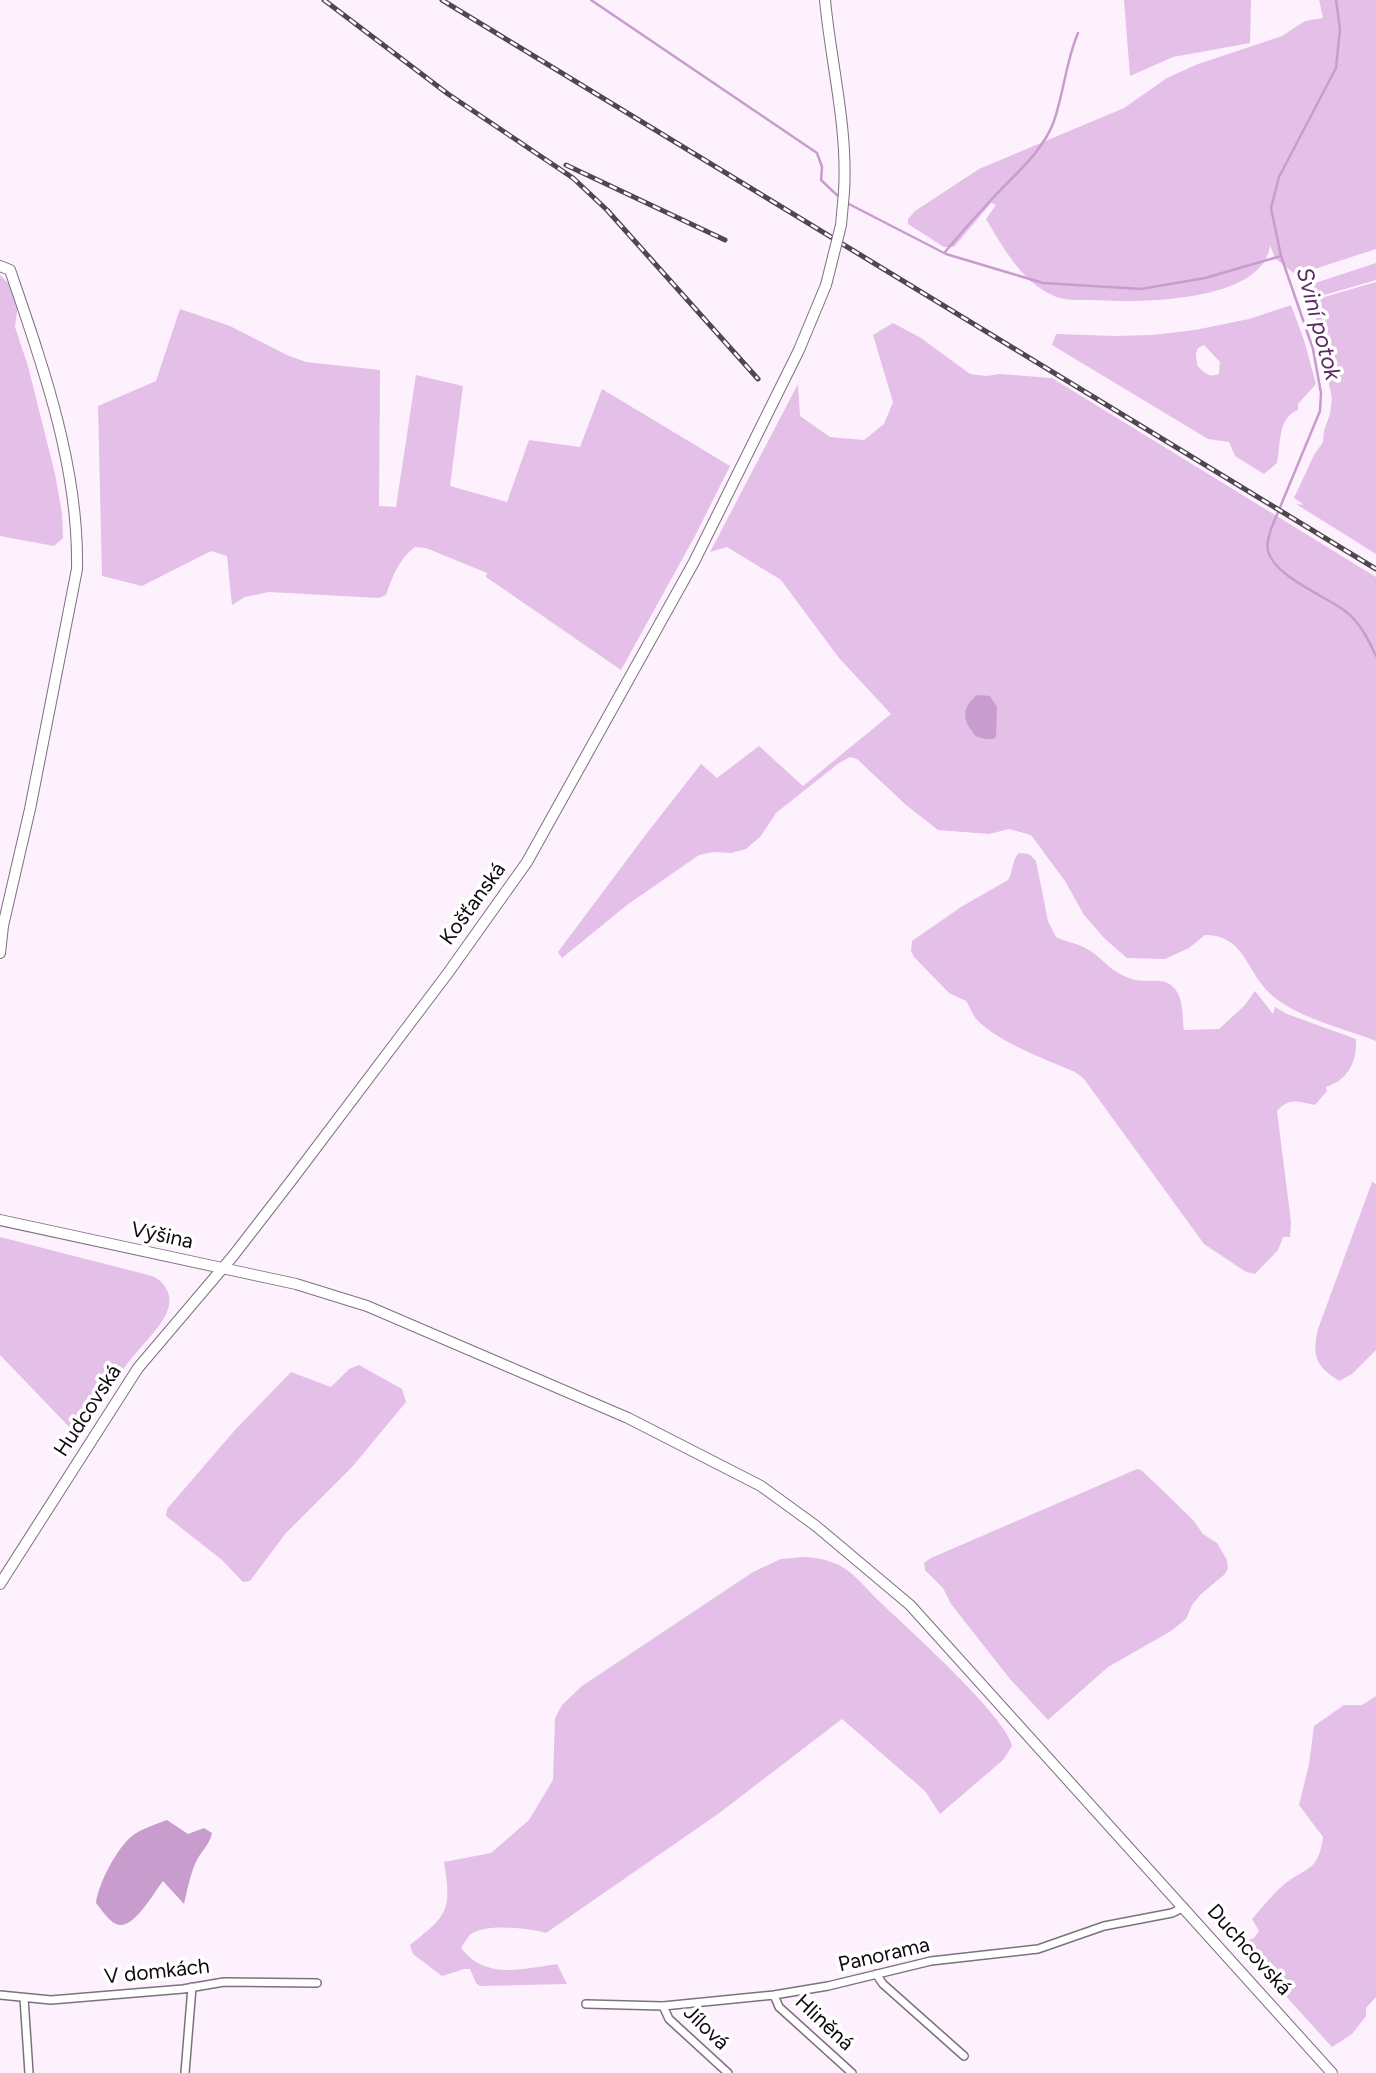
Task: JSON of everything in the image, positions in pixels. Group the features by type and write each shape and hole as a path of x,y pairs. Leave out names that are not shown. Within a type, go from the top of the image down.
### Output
{"street":[{"name":"Košťanská","path":"222,1269 291,1181 518,876 547,828 709,531 803,343 826,285 838,237 844,192 842,116 825,0"},
{"path":"0,266 10,270 34,340 59,430 72,489 78,534 77,569 30,809 3,926 0,953"},
{"name":"Výšina","path":"0,1220 315,1289"},
{"name":"Hudcovská","path":"0,1584 129,1381 222,1269"},
{"name":"Duchcovská","path":"315,1289 377,1309 628,1418 725,1466 772,1494 860,1562 910,1605 1332,2073"},
{"name":"Panorama","path":"586,2004 663,2006 774,1996 931,1961 1038,1949 1104,1926 1172,1913 1184,1907"},
{"path":"876,1975 964,2056"},
{"name":"V domkách","path":"0,1996 51,2000 224,1982 317,1983"},
{"path":"185,2073 192,1987"},
{"name":"Hliněná","path":"774,1996 779,2007 852,2073"},
{"path":"24,1998 29,2073"},
{"name":"Jílová","path":"663,2006 668,2019 728,2073"}],"shaded area":[{"path":"1124,0 1251,0 1250,43 1173,57 1130,76"},
{"path":"1319,0 1376,0 1376,249 1296,275 1275,258 1270,245 1262,264 1246,278 1223,289 1167,299 1072,300 1056,297 1041,289 1014,262 986,219 996,205 991,203 954,247 944,247 908,224 908,219 915,211 979,169 1124,108 1167,78 1198,64 1282,36 1305,21 1323,18"},
{"path":"1376,263 1376,280 1307,300 1303,287"},
{"path":"0,275 12,287 18,305 15,327 28,366 55,474 62,513 63,538 54,546 0,536"},
{"path":"1376,282 1376,554 1296,504 1304,505 1294,498 1323,442 1332,398 1316,322 1316,306 1321,298"},
{"path":"1291,305 1316,384 1298,404 1298,410 1286,419 1277,463 1264,474 1235,456 1229,442 1208,439 1052,345 1056,334 1152,335 1249,319","holes":["1204,345 1220,362 1219,374 1207,374 1197,365 1198,348"]},
{"path":"180,309 230,326 306,362 380,370 379,506 396,507 416,375 463,386 450,486 507,502 529,440 580,447 602,389 730,466 695,536 621,670 486,577 487,573 426,548 415,547 409,552 397,569 386,595 379,598 269,592 245,597 232,605 227,556 211,551 142,586 102,576 98,406 156,381"},
{"path":"893,323 921,338 970,374 1052,378 1376,577 1376,1041 1315,1020 1285,1005 1263,986 1241,952 1227,940 1217,936 1205,935 1189,948 1165,959 1127,958 1105,939 1084,915 1065,881 1031,835 1009,829 989,834 938,830 906,805 857,759 850,757 776,813 761,836 746,849 699,855 627,905 562,958 558,952 701,764 717,778 759,746 803,786 891,714 839,658 781,580 727,547 710,552 798,384 800,416 830,437 864,440 884,424 893,402 873,335"},
{"path":"977,695 990,696 997,707 996,737 993,739 976,736 966,721 969,703"},
{"path":"1019,853 1029,854 1036,861 1048,921 1056,937 1083,947 1124,976 1170,984 1180,997 1184,1030 1219,1029 1245,1005 1255,991 1273,1014 1275,1007 1287,1014 1356,1039 1355,1055 1350,1069 1340,1080 1326,1087 1327,1091 1315,1105 1290,1102 1277,1111 1291,1222 1290,1237 1283,1237 1278,1250 1255,1274 1246,1272 1204,1244 1084,1079 1075,1072 998,1036 975,1018 966,1001 949,993 914,957 911,951 912,941 961,907 1008,880"},
{"path":"1372,1182 1376,1184 1376,1350 1352,1374 1339,1381 1320,1365 1316,1353 1316,1338"},
{"path":"0,1237 152,1276 161,1282 167,1291 170,1301 164,1318 121,1372 80,1433 75,1433 0,1355"},
{"path":"359,1365 402,1389 406,1402 353,1466 286,1533 250,1581 243,1582 222,1560 166,1516 167,1509 235,1430 291,1372 331,1387 349,1369"},
{"path":"1137,1469 1193,1520 1203,1534 1217,1543 1227,1560 1228,1568 1225,1574 1201,1594 1186,1619 1171,1631 1108,1667 1048,1720 1010,1679 951,1604 943,1588 925,1570 924,1563"},
{"path":"803,1557 839,1565 851,1573 953,1672 993,1714 1006,1732 1012,1746 1003,1760 940,1814 925,1791 842,1719 718,1814 546,1933 519,1928 487,1928 471,1934 461,1948 481,1965 505,1970 557,1964 567,1984 480,1986 470,1969 442,1976 413,1954 410,1945 440,1918 444,1911 447,1891 444,1862 491,1853 529,1820 553,1780 555,1718 562,1705 582,1686 753,1572 781,1559"},
{"path":"1376,1696 1376,1997 1366,2008 1366,2016 1352,2034 1332,2047 1244,1950 1243,1942 1254,1938 1259,1931 1252,1919 1287,1882 1312,1866 1321,1848 1323,1837 1299,1805 1309,1764 1314,1726 1344,1705 1362,1705"},
{"path":"167,1820 188,1834 204,1828 212,1833 195,1864 184,1904 163,1881 136,1917 123,1925 116,1924 96,1903 104,1877 120,1849 132,1836"}],"waterway":[{"path":"591,0 817,153 822,167 821,180 839,197"},
{"name":"Sviní potok","path":"1336,0 1340,29 1336,68 1279,177 1271,208 1281,256 1313,349 1321,393 1320,411 1271,529 1267,548 1280,569 1350,615 1363,631 1376,656"},
{"path":"945,252 1043,143 1054,121 1078,33"},
{"path":"847,203 946,254 1043,283 1141,289 1205,278 1281,256"}],"railway":[{"path":"324,0 448,94 573,178 607,210 758,379"},
{"path":"442,0 1376,569"},
{"path":"566,165 725,240"}]}
